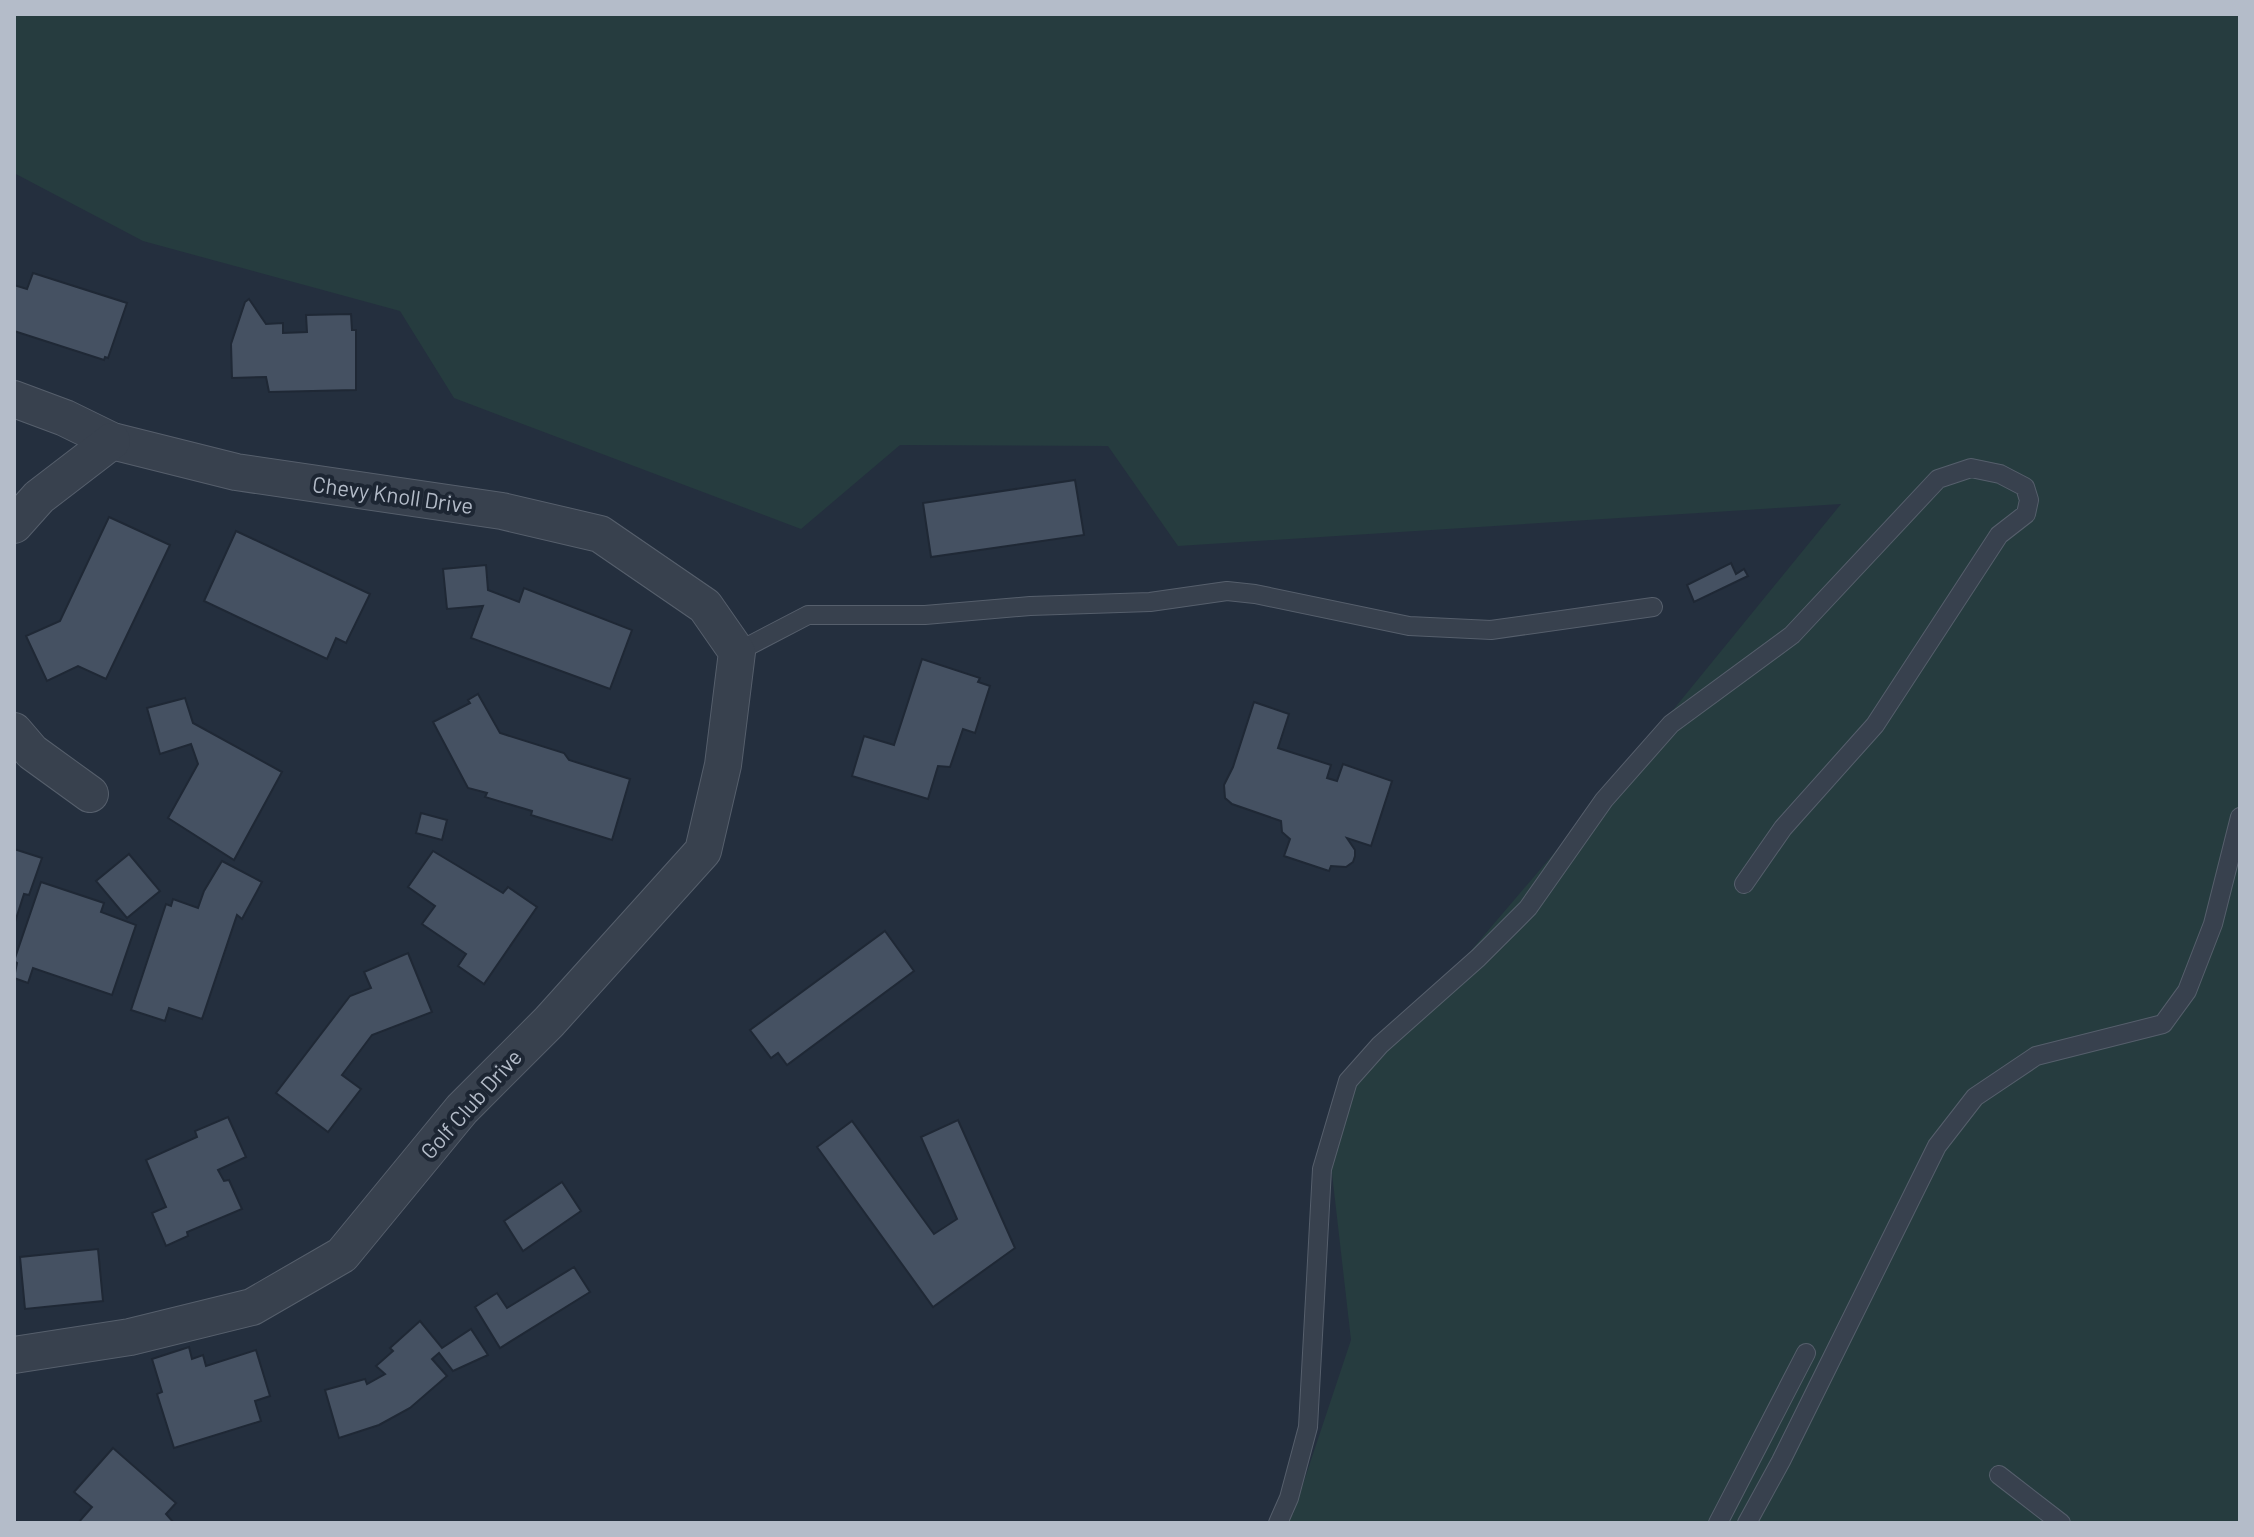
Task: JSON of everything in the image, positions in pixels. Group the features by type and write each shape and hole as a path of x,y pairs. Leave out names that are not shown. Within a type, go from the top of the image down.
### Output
{"street":[{"name":"Chevy Knoll Drive","path":"14,399 112,441 236,472 502,511 600,534 705,606 737,652"},
{"path":"14,525 39,497 112,441"},
{"name":"Golf Club Drive","path":"14,1355 130,1337 252,1307 342,1255 462,1109 549,1022 703,851 723,765 737,652"},
{"path":"14,731 32,752 90,794"}],"lane":[{"path":"1278,1523 1289,1498 1308,1427 1322,1169 1348,1081 1380,1045 1478,958 1528,908 1604,800 1671,724 1792,635 1938,479 1971,468 2000,474 2025,487 2029,500 2026,514 1999,535 1875,725 1783,828 1744,884"},
{"path":"737,652 808,615 925,615 1030,606 1150,602 1227,591 1409,626 1491,630 1653,607"},
{"path":"1747,1523 1781,1461 1937,1146 1975,1097 2036,1056 2163,1024 2193,978 2213,924 2240,817"},
{"path":"1718,1523 1806,1353"},
{"path":"1999,1475 2061,1523"}],"green space":[{"path":"14,14 2240,14 2240,1523 1278,1523 1293,1514 1351,1340 1326,1121 1607,791 1841,504 1178,546 1108,446 900,445 801,529 454,398 400,311 143,241 14,173"}],"building":[{"path":"33,273 127,303 108,358 104,360 14,331 14,285 27,289"},
{"path":"249,299 266,324 283,323 283,333 307,332 306,315 351,314 352,330 356,330 356,390 269,392 266,377 232,378 231,344 245,302"},
{"path":"1075,480 1084,535 931,557 923,503"},
{"path":"109,517 170,545 106,679 78,666 47,681 26,636 60,621"},
{"path":"236,531 370,594 346,643 336,638 327,659 204,601"},
{"path":"1731,563 1736,574 1744,569 1748,576 1694,602 1687,585"},
{"path":"486,565 488,590 519,602 524,588 632,630 610,689 471,638 483,606 447,609 443,569"},
{"path":"922,659 980,678 978,682 990,686 975,733 963,729 950,767 938,766 928,799 852,776 864,736 894,745"},
{"path":"478,694 500,733 564,753 569,760 630,779 612,840 531,815 532,811 485,797 487,793 468,788 433,722 470,703 468,700"},
{"path":"185,698 193,723 282,772 234,860 168,818 198,764 191,744 160,754 147,708"},
{"path":"1254,702 1289,714 1278,748 1331,765 1327,778 1337,781 1343,764 1392,781 1371,846 1347,838 1355,850 1355,856 1346,867 1331,866 1329,871 1284,856 1290,839 1282,832 1281,821 1232,804 1225,798 1224,785"},
{"path":"421,813 447,820 442,840 416,833"},
{"path":"14,849 42,858 29,895 24,894 14,925"},
{"path":"433,851 503,893 508,887 537,907 484,984 458,966 466,954 422,924 435,906 408,887"},
{"path":"129,854 160,891 127,918 96,881"},
{"path":"222,861 262,882 242,919 237,915 202,1019 169,1008 165,1021 131,1010 166,904 171,906 173,899 198,908"},
{"path":"41,882 104,903 101,912 136,925 112,995 33,968 28,983 14,978 17,963 14,961"},
{"path":"885,931 914,971 787,1065 778,1053 771,1058 750,1030"},
{"path":"408,953 432,1012 372,1035 342,1075 361,1089 328,1132 276,1093 350,996 371,988 364,972"},
{"path":"228,1117 246,1157 218,1170 224,1181 229,1180 242,1209 187,1232 188,1236 166,1246 152,1213 166,1207 146,1160 197,1137 195,1131"},
{"path":"958,1120 1015,1248 933,1307 817,1147 852,1121 934,1234 957,1219 921,1137"},
{"path":"562,1182 581,1211 523,1251 504,1221"},
{"path":"98,1249 103,1301 25,1309 20,1257"},
{"path":"574,1267 590,1292 500,1348 475,1307 497,1293 507,1308"},
{"path":"420,1321 442,1348 471,1329 488,1355 453,1371 439,1353 432,1359 447,1376 410,1408 379,1425 339,1438 325,1390 365,1379 367,1384 385,1374 376,1366 393,1351 390,1348"},
{"path":"189,1347 192,1359 203,1355 206,1366 256,1350 270,1396 255,1401 261,1421 174,1448 157,1394 162,1392 152,1359"},
{"path":"113,1448 176,1503 166,1514 174,1523 78,1523 92,1507 74,1492"}]}
